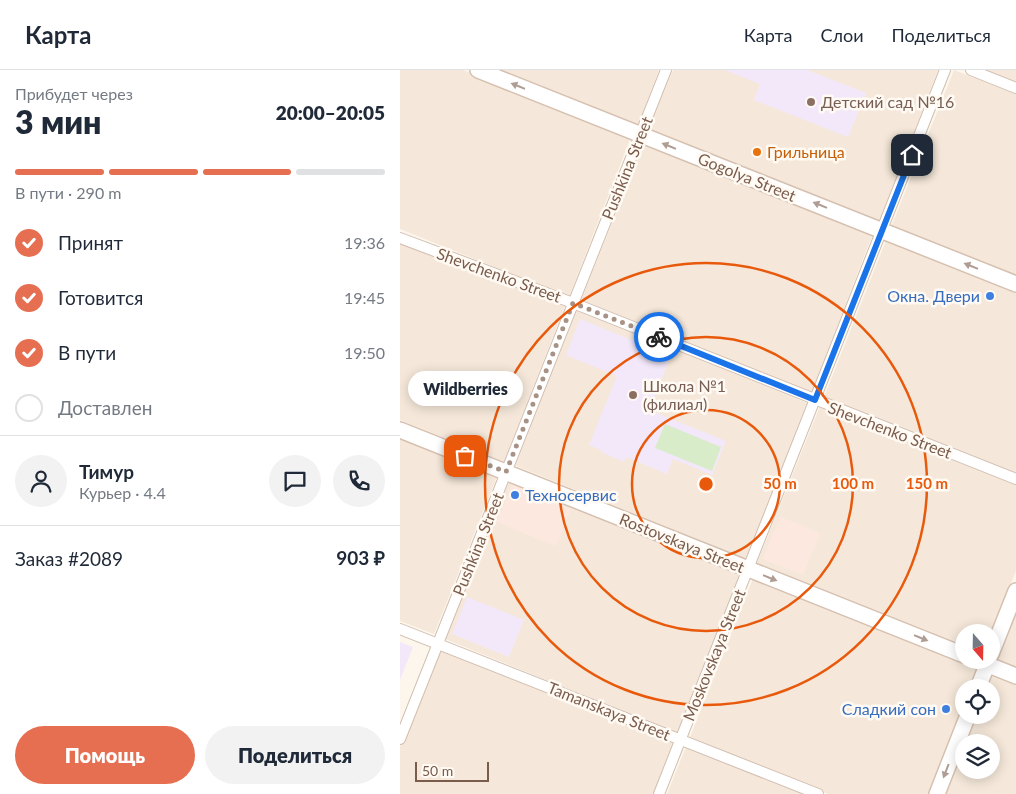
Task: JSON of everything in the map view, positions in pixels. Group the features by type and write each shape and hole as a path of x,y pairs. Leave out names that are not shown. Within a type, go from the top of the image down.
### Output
{"street":[{"name":"Gogolya Street","path":"478,70 1016,284"},
{"name":"Pushkina Street","path":"400,739 666,70"},
{"name":"Moskovskaya Street","path":"659,794 946,70"},
{"path":"971,70 1016,88"},
{"name":"Shevchenko Street","path":"400,238 573,303 1016,479"},
{"name":"Rostovskaya Street","path":"400,430 955,651"},
{"path":"1000,628 1016,591"},
{"name":"Tamanskaya Street","path":"400,629 818,794"},
{"path":"1000,667 1016,676"},
{"path":"937,794 964,724"}],"shaded area":[{"path":"400,70 463,70 631,137 569,297 400,229"},
{"path":"491,70 659,70 637,128"},
{"path":"673,70 938,70 879,222 648,130"},
{"name":"Детский сад №16","path":"725,70 807,70 866,93 848,137 754,100 760,84"},
{"path":"954,70 1016,94 1016,277 891,227"},
{"path":"983,70 1016,70 1016,83"},
{"path":"645,142 873,233 812,392 581,300"},
{"path":"887,238 1016,290 1016,474 824,397"},
{"path":"400,241 565,306 504,462 400,420"},
{"path":"577,310 807,403 747,559 514,465"},
{"name":"Школа №1 (филиал)","path":"580,319 671,356 649,410 726,441 712,475 673,459 667,474 626,457 624,462 589,445 617,376 566,355"},
{"path":"820,406 1016,484 1016,571 994,624 955,624 955,642 757,563"},
{"path":"400,435 498,474 434,634 400,621"},
{"path":"509,480 741,572 677,733 445,639"},
{"path":"512,485 571,509 556,546 497,522"},
{"path":"780,517 820,533 803,575 763,559"},
{"path":"754,576 955,657 955,669 978,669 975,679 955,679 955,724 957,724 930,794 828,794 690,737"},
{"path":"467,597 524,620 509,657 452,634"},
{"path":"1016,603 1016,667 1000,660 1000,643"},
{"path":"400,642 413,647 400,680"},
{"path":"439,649 673,743 653,794 400,794 400,747"},
{"path":"989,671 1016,682 1016,794 941,794 955,758 955,779 1000,779 1000,734 965,734 968,724 1000,724 1000,679 986,679"},
{"path":"686,747 802,794 667,794"}],"green space":[{"path":"665,424 721,447 712,471 655,448"}],"way so far":[{"path":"465,456 506,472 573,303 659,337"}],"place":[{"name":"Детский сад №16","path":"811,102"},
{"name":"Грильница","path":"757,152"},
{"name":"Окна. Двери","path":"990,296"},
{"name":"Школа №1 (филиал)","path":"633,395"},
{"name":"Wildberries","path":"465,456"},
{"name":"Техносервис","path":"515,495"},
{"name":"Сладкий сон","path":"946,709"}],"route":[{"path":"659,337 815,400 912,155"}]}
